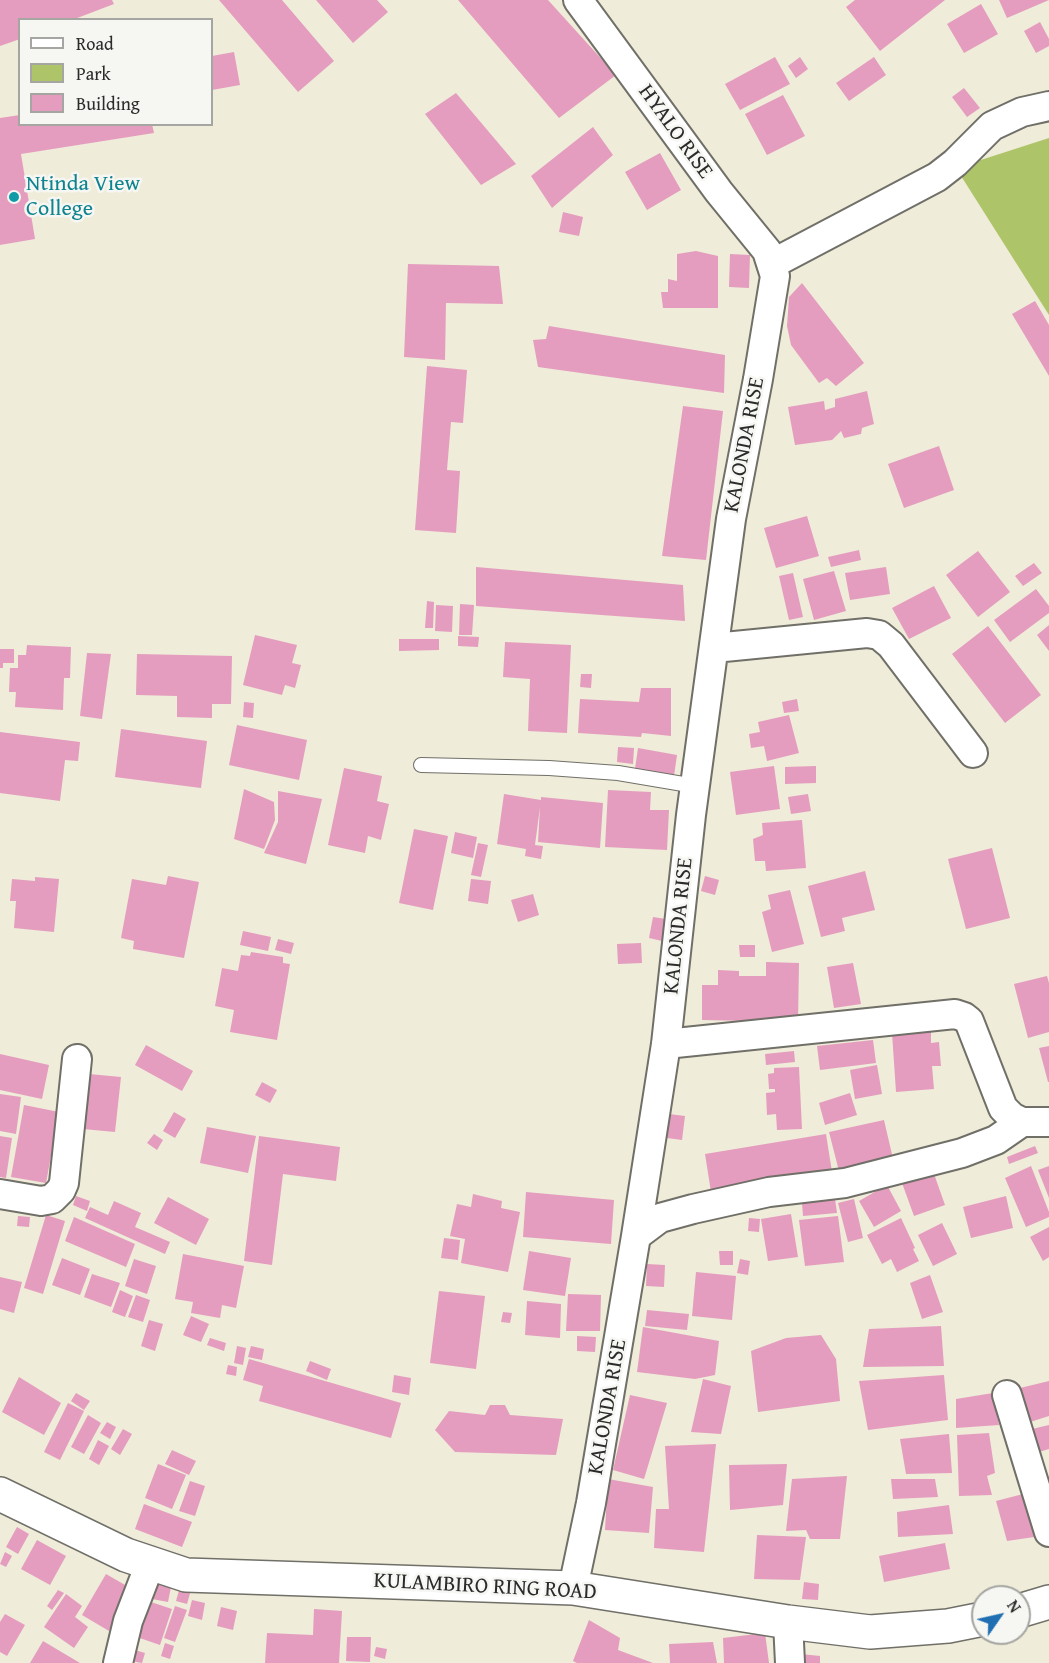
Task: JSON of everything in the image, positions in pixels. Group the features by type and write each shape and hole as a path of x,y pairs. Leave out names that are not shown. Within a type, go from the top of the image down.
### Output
{"street":[{"name":"HYALO RISE","path":"578,0 719,192 766,251 772,264"},
{"path":"772,264 937,177 992,126 1022,112 1049,106"},
{"name":"KALONDA RISE","path":"573,1588 591,1503 666,1044 695,786 731,519 775,276 772,264"},
{"path":"714,648 867,633 879,635 891,645 973,753"},
{"path":"666,1044 955,1014 969,1021 1003,1108 1012,1117 1035,1122"},
{"path":"0,1194 41,1201 52,1199 61,1190 64,1183 77,1059"},
{"path":"636,1236 660,1218 770,1192 845,1183 962,1153 1035,1122"},
{"path":"1007,1395 1049,1532"},
{"name":"KULAMBIRO RING ROAD","path":"0,1494 126,1555 186,1575 573,1588 788,1622 870,1632 948,1626 971,1621"},
{"path":"118,1663 128,1621 150,1564"},
{"path":"1031,1607 1049,1602"},
{"path":"788,1622 790,1663"}],"lane":[{"path":"421,765 549,768 618,773 695,786"}],"green space":[{"path":"1049,138 1049,315 956,168"}],"building":[{"path":"0,0 112,0 114,4 77,18 18,18 18,40 0,46"},
{"path":"219,0 282,0 334,61 298,92"},
{"path":"316,0 377,0 388,12 353,43"},
{"path":"458,0 548,0 616,75 559,118"},
{"path":"855,0 945,0 880,51 846,7"},
{"path":"999,0 1049,0 1007,18"},
{"path":"981,4 998,34 964,53 947,24"},
{"path":"1040,22 1049,39 1049,46 1036,53 1024,31"},
{"path":"234,52 240,85 213,90 213,56"},
{"path":"775,57 790,84 740,110 725,84"},
{"path":"800,57 808,69 796,78 788,66"},
{"path":"874,57 886,75 849,101 836,83"},
{"path":"964,88 980,108 967,117 952,97"},
{"path":"456,93 516,164 481,185 425,114"},
{"path":"783,95 805,136 767,155 745,114"},
{"name":"Ntinda View College","path":"18,115 18,126 152,126 154,133 21,154 35,239 0,245 0,118"},
{"path":"593,127 613,155 552,208 531,176"},
{"path":"660,153 681,190 647,210 625,172"},
{"path":"563,212 583,217 579,236 559,232"},
{"path":"696,251 718,256 718,308 663,308 661,292 668,292 668,279 677,281 677,254"},
{"path":"730,254 750,255 749,288 729,287"},
{"path":"408,264 499,266 503,304 446,303 445,360 404,357"},
{"path":"802,283 864,363 836,386 827,378 819,383 791,345 787,326 789,297"},
{"path":"1035,301 1049,325 1049,376 1012,314"},
{"path":"549,326 725,355 724,393 538,367 533,340 546,339"},
{"path":"427,366 467,370 463,423 451,422 447,470 460,471 456,533 415,530"},
{"path":"867,391 874,424 862,428 861,434 844,438 841,431 832,440 795,445 788,407 824,401 825,410 835,407 835,399"},
{"path":"683,406 723,411 706,560 662,556"},
{"path":"939,446 954,490 904,508 888,464"},
{"path":"807,516 819,556 776,568 764,528"},
{"path":"859,550 861,560 831,567 828,557"},
{"path":"978,551 1010,592 978,617 946,575"},
{"path":"1034,563 1042,573 1023,586 1015,576"},
{"path":"476,567 683,585 685,621 476,606"},
{"path":"886,567 890,594 850,600 845,573"},
{"path":"834,571 846,611 814,620 803,579"},
{"path":"793,573 803,617 789,620 779,576"},
{"path":"934,586 951,618 909,639 892,608"},
{"path":"1036,589 1049,606 1049,613 1010,642 994,620"},
{"path":"427,601 434,602 433,628 425,628"},
{"path":"460,604 474,605 472,635 459,635"},
{"path":"436,605 453,606 452,632 435,631"},
{"path":"1049,625 1049,651 1037,635"},
{"path":"988,626 1041,695 1005,723 952,654"},
{"path":"255,635 297,645 292,663 301,665 295,688 285,685 282,695 243,685"},
{"path":"458,636 479,637 478,647 458,646"},
{"path":"399,639 439,639 439,650 399,651"},
{"path":"505,642 571,645 567,733 528,731 530,679 503,677"},
{"path":"27,645 71,647 70,678 64,678 63,710 15,707 16,692 9,692 10,668 18,668 18,655 26,655"},
{"path":"0,649 14,649 14,663 3,663 3,668 0,668"},
{"path":"87,653 111,654 102,719 80,716"},
{"path":"137,654 232,656 231,704 212,704 212,718 177,717 177,696 136,695"},
{"path":"581,674 592,674 591,688 580,687"},
{"path":"641,688 671,688 671,736 642,733 641,737 578,733 580,699 639,702"},
{"path":"797,699 799,711 784,713 782,702"},
{"path":"244,702 254,703 253,718 243,717"},
{"path":"789,715 799,753 767,761 764,746 751,748 749,734 760,732 758,722"},
{"path":"237,725 307,740 299,780 229,765"},
{"path":"121,729 207,741 201,788 115,777"},
{"path":"0,732 80,742 78,761 65,760 60,801 0,793"},
{"path":"618,747 634,748 633,764 617,762"},
{"path":"638,748 677,755 674,776 635,769"},
{"path":"774,766 780,809 736,815 730,772"},
{"path":"816,766 816,783 785,784 785,767"},
{"path":"344,768 382,776 377,801 389,804 381,840 368,836 365,853 328,845"},
{"path":"244,789 274,802 275,820 264,849 234,839"},
{"path":"608,790 651,792 650,810 669,810 667,850 605,847"},
{"path":"278,791 322,799 306,864 264,853 278,822"},
{"path":"504,794 541,800 541,797 603,803 600,848 538,842 540,807 535,845 543,846 541,859 525,856 526,849 497,844"},
{"path":"808,794 811,811 791,814 788,797"},
{"path":"802,820 806,868 766,871 765,861 755,861 753,839 763,835 762,823"},
{"path":"414,829 448,836 433,910 399,903"},
{"path":"455,832 477,837 473,858 451,853"},
{"path":"478,843 488,845 481,877 471,875"},
{"path":"992,848 1010,918 966,929 948,859"},
{"path":"865,871 875,910 842,918 845,931 821,937 808,886"},
{"path":"168,876 199,882 184,958 133,949 134,941 121,938 132,879 166,885"},
{"path":"705,876 719,880 715,895 701,891"},
{"path":"35,877 59,879 54,932 14,928 16,901 10,901 12,879 35,881"},
{"path":"471,879 491,881 488,904 468,901"},
{"path":"790,890 804,944 772,952 762,912 771,909 768,895"},
{"path":"533,894 539,915 518,922 511,900"},
{"path":"653,917 666,919 662,941 649,938"},
{"path":"243,931 271,937 268,951 240,945"},
{"path":"278,939 294,943 291,954 275,950"},
{"path":"641,943 642,963 618,964 617,944"},
{"path":"739,945 755,945 755,957 740,957"},
{"path":"251,952 283,957 283,963 290,964 277,1040 230,1032 234,1010 215,1006 222,968 238,971 241,955 250,956"},
{"path":"766,962 799,963 798,1022 702,1020 702,985 718,985 718,970 739,971 739,976 766,976"},
{"path":"853,963 861,1004 834,1008 827,967"},
{"path":"1047,976 1049,1032 1028,1038 1014,984"},
{"path":"931,1030 931,1043 939,1042 941,1066 932,1066 934,1089 896,1092 892,1033"},
{"path":"873,1040 876,1063 820,1070 817,1046"},
{"path":"146,1045 193,1071 182,1091 135,1065"},
{"path":"1049,1046 1049,1082 1048,1082 1039,1048"},
{"path":"794,1051 795,1062 766,1065 765,1054"},
{"path":"0,1054 49,1065 42,1099 0,1090"},
{"path":"877,1065 882,1094 855,1099 850,1070"},
{"path":"799,1067 802,1129 777,1130 776,1114 767,1115 766,1093 775,1092 775,1089 769,1089 768,1074 774,1073 774,1068"},
{"path":"89,1074 121,1077 115,1132 83,1129"},
{"path":"262,1082 277,1090 270,1103 255,1095"},
{"path":"850,1093 857,1115 825,1125 819,1103"},
{"path":"0,1094 21,1097 16,1134 0,1131"},
{"path":"24,1105 59,1112 46,1183 11,1177"},
{"path":"174,1112 186,1119 175,1138 163,1131"},
{"path":"669,1114 685,1116 682,1140 667,1138"},
{"path":"884,1120 894,1163 840,1175 829,1132"},
{"path":"207,1127 256,1136 248,1173 200,1163"},
{"path":"154,1134 163,1140 157,1150 147,1143"},
{"path":"826,1134 832,1172 711,1192 705,1154"},
{"path":"0,1136 12,1138 6,1178 0,1177"},
{"path":"259,1136 340,1147 336,1181 283,1174 272,1265 244,1261"},
{"path":"1035,1146 1038,1153 1009,1164 1007,1157"},
{"path":"1031,1166 1049,1217 1026,1227 1005,1178"},
{"path":"1049,1166 1049,1198 1038,1170"},
{"path":"933,1171 945,1205 914,1216 902,1183"},
{"path":"887,1185 901,1211 874,1227 859,1201"},
{"path":"526,1192 614,1200 611,1244 523,1237"},
{"path":"473,1194 502,1201 501,1208 520,1212 508,1272 461,1263 465,1239 450,1236 457,1204 471,1207"},
{"path":"76,1196 90,1201 87,1211 73,1205"},
{"path":"1006,1196 1013,1228 971,1238 963,1207"},
{"path":"168,1197 209,1219 196,1245 154,1223"},
{"path":"835,1199 837,1213 803,1216 802,1203"},
{"path":"854,1199 863,1238 848,1242 838,1203"},
{"path":"114,1201 141,1213 135,1227 170,1242 165,1254 85,1218 90,1207 108,1215"},
{"path":"791,1214 798,1257 768,1261 761,1219"},
{"path":"46,1215 65,1221 43,1294 24,1288"},
{"path":"18,1216 30,1217 29,1227 17,1226"},
{"path":"838,1216 844,1262 805,1266 799,1220"},
{"path":"74,1217 135,1244 126,1267 65,1241"},
{"path":"749,1218 760,1219 759,1232 748,1231"},
{"path":"901,1218 919,1261 897,1272 891,1259 882,1264 867,1235"},
{"path":"942,1223 957,1254 933,1266 918,1235"},
{"path":"1049,1227 1049,1257 1043,1261 1030,1237"},
{"path":"444,1238 460,1240 458,1260 441,1258"},
{"path":"529,1251 571,1258 565,1296 523,1290"},
{"path":"719,1251 733,1251 733,1265 720,1265"},
{"path":"183,1254 244,1266 236,1308 222,1305 220,1318 191,1313 193,1302 175,1299"},
{"path":"62,1258 90,1269 80,1295 52,1285"},
{"path":"134,1259 156,1266 147,1294 125,1286"},
{"path":"740,1259 750,1261 748,1275 737,1273"},
{"path":"647,1264 665,1265 664,1287 646,1286"},
{"path":"696,1272 736,1276 732,1320 692,1316"},
{"path":"92,1274 120,1283 111,1307 84,1297"},
{"path":"930,1275 943,1312 922,1319 910,1283"},
{"path":"0,1277 22,1282 14,1313 0,1309"},
{"path":"120,1290 133,1296 125,1317 112,1312"},
{"path":"439,1291 485,1296 476,1369 430,1363"},
{"path":"568,1294 601,1295 600,1331 566,1331"},
{"path":"136,1295 150,1300 143,1322 128,1317"},
{"path":"527,1301 561,1304 560,1338 525,1335"},
{"path":"647,1310 689,1314 687,1330 645,1326"},
{"path":"503,1312 512,1313 510,1323 501,1322"},
{"path":"191,1316 209,1324 201,1342 183,1335"},
{"path":"149,1320 163,1324 155,1351 141,1346"},
{"path":"941,1326 944,1366 863,1367 869,1329"},
{"path":"643,1327 719,1341 715,1375 695,1379 637,1372"},
{"path":"821,1335 836,1359 840,1401 758,1412 751,1351 786,1338"},
{"path":"577,1336 596,1337 595,1352 577,1351"},
{"path":"210,1338 226,1343 224,1351 207,1345"},
{"path":"237,1346 246,1348 243,1365 234,1363"},
{"path":"251,1346 264,1349 262,1360 248,1357"},
{"path":"249,1359 401,1403 391,1438 259,1401 263,1386 243,1380"},
{"path":"310,1361 331,1369 327,1380 306,1371"},
{"path":"228,1365 237,1367 236,1376 226,1374"},
{"path":"394,1375 411,1378 409,1395 392,1392"},
{"path":"944,1375 948,1420 868,1430 859,1381"},
{"path":"19,1377 61,1403 44,1435 2,1412"},
{"path":"703,1379 731,1386 721,1434 691,1432"},
{"path":"1049,1381 1049,1416 1027,1423 1016,1389"},
{"path":"76,1393 90,1401 84,1410 71,1401"},
{"path":"993,1393 999,1425 956,1428 956,1399"},
{"path":"630,1395 667,1403 644,1479 613,1470"},
{"path":"68,1403 84,1411 60,1460 44,1452"},
{"path":"490,1405 505,1405 510,1415 563,1419 556,1455 455,1452 435,1430 449,1411 485,1415"},
{"path":"88,1415 101,1423 84,1454 71,1447"},
{"path":"107,1422 116,1427 110,1439 100,1433"},
{"path":"1049,1425 1049,1449 1039,1452 1032,1429"},
{"path":"123,1429 132,1434 120,1455 111,1449"},
{"path":"989,1433 995,1473 987,1476 992,1495 959,1496 957,1435"},
{"path":"949,1434 952,1473 906,1474 900,1439"},
{"path":"98,1440 109,1446 99,1465 89,1459"},
{"path":"716,1444 704,1552 654,1548 656,1509 669,1509 665,1446"},
{"path":"172,1450 196,1461 189,1475 165,1464"},
{"path":"158,1464 186,1475 172,1509 145,1498"},
{"path":"787,1464 783,1505 730,1510 729,1465"},
{"path":"847,1476 840,1539 810,1539 806,1530 786,1531 792,1479"},
{"path":"608,1479 653,1487 649,1533 605,1530"},
{"path":"891,1479 935,1479 938,1497 893,1499"},
{"path":"190,1481 205,1486 195,1516 179,1511"},
{"path":"1027,1493 1041,1536 1007,1541 996,1501"},
{"path":"144,1504 192,1522 182,1547 135,1529"},
{"path":"949,1505 953,1534 898,1537 897,1512"},
{"path":"17,1527 29,1534 18,1554 6,1547"},
{"path":"757,1535 806,1537 800,1580 754,1579"},
{"path":"37,1540 66,1556 50,1585 21,1569"},
{"path":"945,1543 950,1569 884,1582 879,1556"},
{"path":"5,1552 12,1556 6,1567 0,1564"},
{"path":"106,1574 132,1589 109,1631 82,1615"},
{"path":"804,1582 819,1584 818,1600 802,1599"},
{"path":"155,1584 171,1587 168,1602 152,1599"},
{"path":"180,1587 191,1590 187,1604 176,1601"},
{"path":"58,1590 64,1593 52,1610 47,1606"},
{"path":"66,1594 82,1606 75,1617 88,1627 74,1648 44,1627"},
{"path":"142,1599 172,1609 160,1645 131,1635"},
{"path":"192,1600 205,1603 202,1620 188,1616"},
{"path":"175,1606 187,1610 175,1642 164,1638"},
{"path":"221,1607 237,1611 233,1630 217,1626"},
{"path":"314,1609 342,1611 339,1663 265,1663 267,1633 313,1635"},
{"path":"5,1614 25,1625 7,1656 0,1652 0,1622"},
{"path":"589,1620 620,1638 618,1650 653,1663 577,1663 573,1661"},
{"path":"765,1633 769,1663 724,1663 723,1638"},
{"path":"347,1637 371,1637 370,1662 346,1661"},
{"path":"43,1641 80,1663 30,1663"},
{"path":"713,1642 717,1663 670,1663 669,1644"},
{"path":"165,1643 174,1646 170,1659 161,1656"},
{"path":"376,1647 387,1649 385,1659 374,1656"},
{"path":"128,1648 145,1653 142,1663 125,1660"},
{"path":"801,1654 820,1656 820,1663 801,1663"}],"place":[{"name":"Ntinda View College","path":"14,197"}]}
